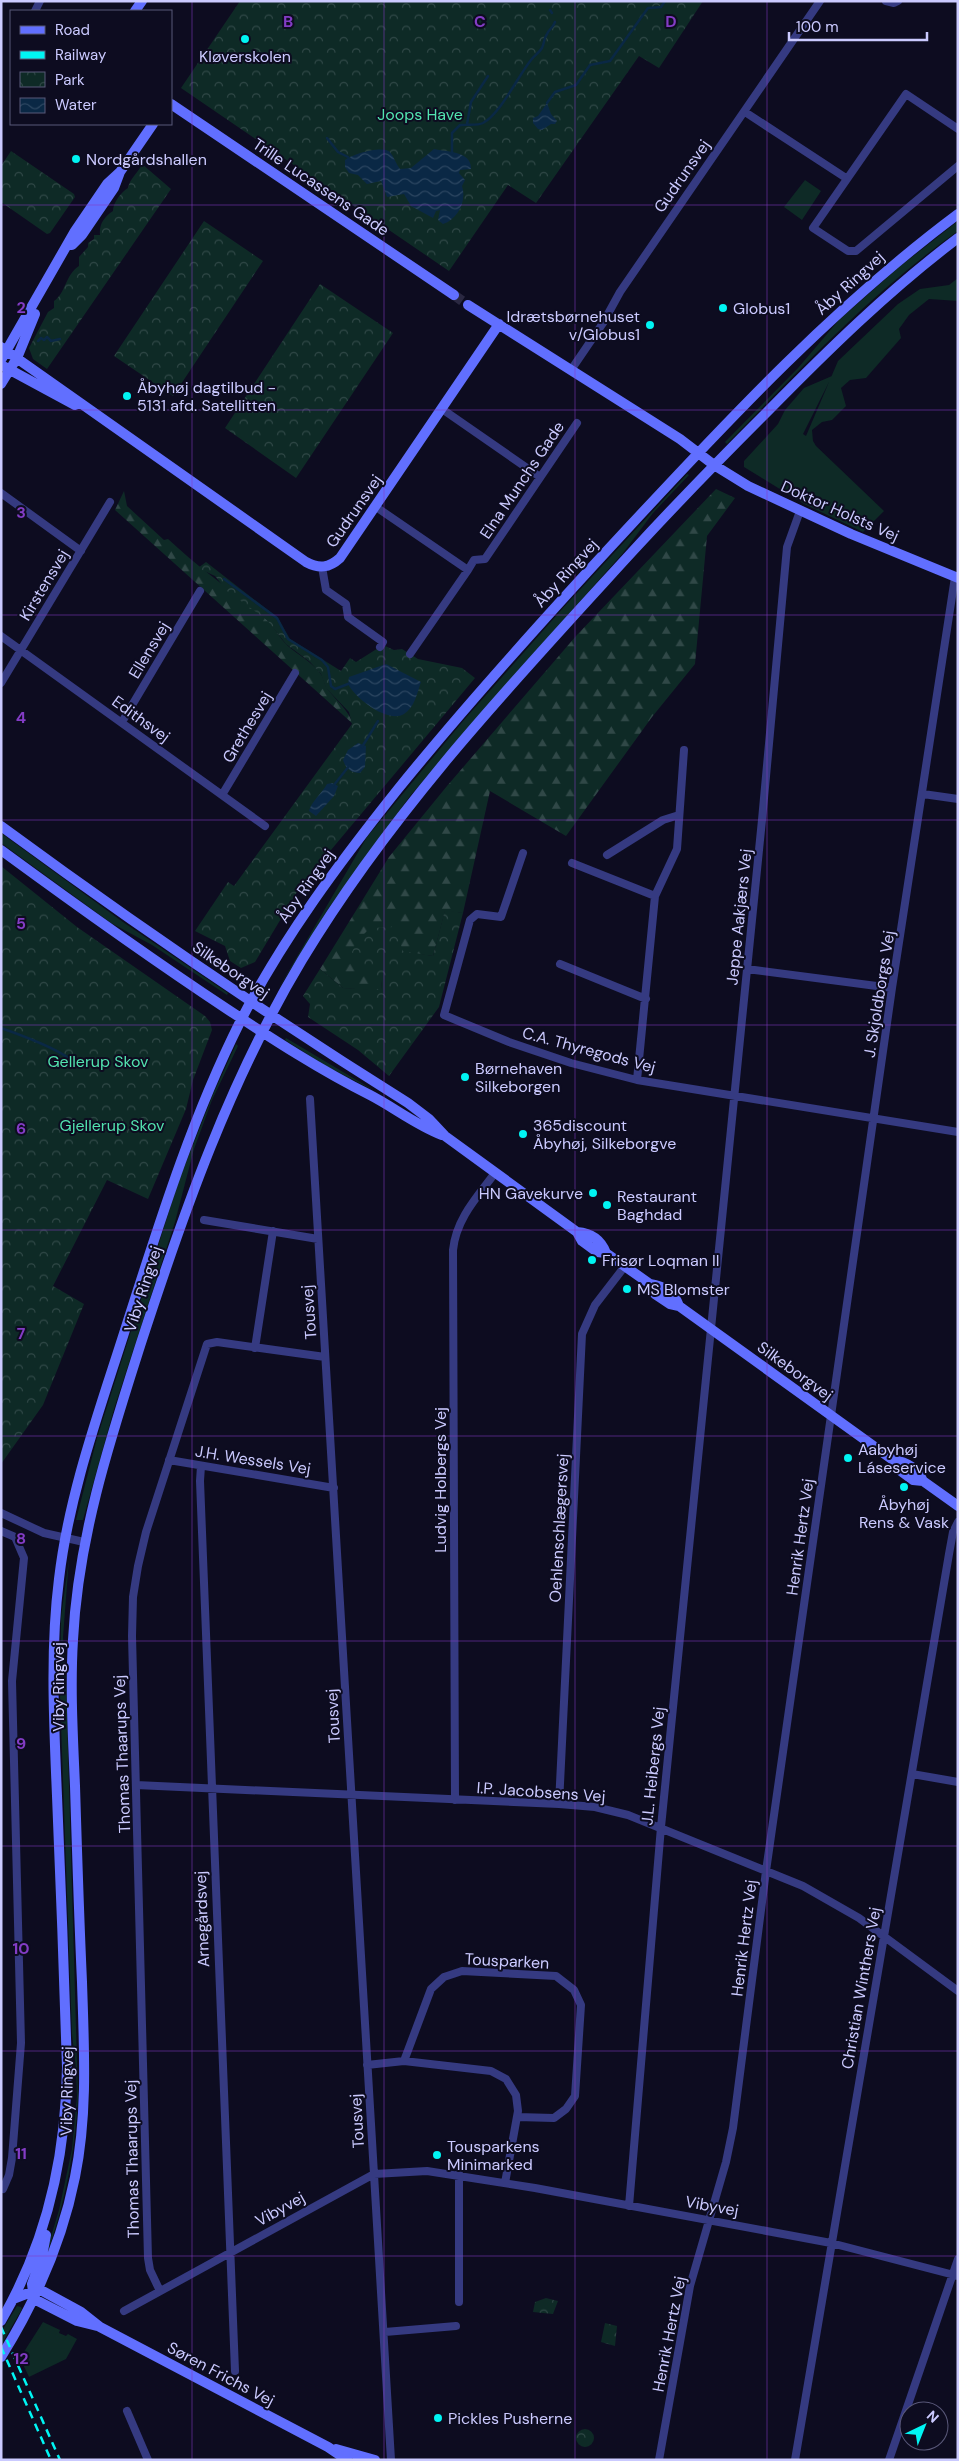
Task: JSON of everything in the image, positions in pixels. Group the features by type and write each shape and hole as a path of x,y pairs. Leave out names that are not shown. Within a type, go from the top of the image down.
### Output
{"main road":[{"name":"Trille Lucassens Gade","path":"172,105 454,295"},
{"path":"1,360 4,349 66,251 87,228 114,188 120,172 152,125"},
{"name":"Åby Ringvej","path":"251,1002 290,934 318,893 424,758 577,583 698,453 857,296 958,214"},
{"name":"Åby Ringvej","path":"262,1032 303,958 371,858 439,771 591,597 714,465 862,318 958,238"},
{"path":"1,384 6,368 17,358 47,282"},
{"path":"468,305 698,453"},
{"name":"Gudrunsvej","path":"4,349 306,562 322,567 333,564 340,558 499,324"},
{"name":"Gudrunsvej","path":"6,368 109,423"},
{"name":"Doktor Holsts Vej","path":"698,453 748,486 800,511 957,578"},
{"name":"Silkeborgvej","path":"1,826 86,889 251,1002 408,1103 429,1119 445,1136 577,1232 582,1241 596,1252 606,1253 650,1284 661,1286 676,1296 680,1306 893,1460 904,1461 919,1472 923,1481 958,1506"},
{"name":"Silkeborgvej","path":"1,850 168,970 314,1066 372,1096 423,1128 445,1136"},
{"name":"Viby Ringvej","path":"1,2321 36,2248 52,2199 62,2147 66,2095 54,1678 56,1604 66,1539 94,1429 173,1182 218,1067 251,1002"},
{"name":"Viby Ringvej","path":"1,2357 53,2256 69,2206 83,2123 83,2014 72,1677 75,1606 84,1542 106,1456 180,1224 215,1134 262,1032"},
{"path":"13,2299 35,2292 33,2276 42,2256 52,2199"},
{"name":"Søren Frichs Vej","path":"35,2292 81,2312 100,2327 328,2446 347,2460"},
{"name":"Søren Frichs Vej","path":"328,2446 375,2460"}],"street":[{"name":"Gudrunsvej","path":"571,370 603,323 620,292 820,1"},
{"path":"886,1 894,4 898,1"},
{"path":"958,129 906,94 813,228 848,251 856,251 958,166"},
{"path":"745,112 846,178"},
{"path":"442,409 540,477"},
{"name":"Elna Munchs Gade","path":"468,570 474,560 485,559 577,423"},
{"path":"1,493 81,551"},
{"name":"Kirstensvej","path":"1,683 110,502"},
{"path":"376,507 468,570 410,654"},
{"name":"Jeppe Aakjærs Vej","path":"711,1328 787,548 800,511"},
{"path":"322,567 326,590 346,604 348,618 383,642 380,647"},
{"name":"J. Skjoldborgs Vej","path":"832,1415 876,1118 892,988 957,578"},
{"name":"Ellensvej","path":"122,722 200,592"},
{"name":"Edithsvej","path":"1,636 265,826"},
{"name":"Grethesvej","path":"222,795 295,673"},
{"path":"637,1080 655,896 677,849 684,750"},
{"path":"924,794 958,799"},
{"path":"607,855 663,820 679,815"},
{"name":"C.A. Thyregods Vej","path":"523,853 501,917 477,914 470,920 444,1015 509,1042 571,1063 637,1080 958,1132"},
{"path":"572,863 655,896"},
{"path":"560,964 646,999"},
{"path":"747,969 892,988"},
{"name":"Tousvej","path":"310,1099 367,2066 385,2332 391,2460"},
{"name":"Ludvig Holbergs Vej","path":"454,1800 453,1250 455,1233 462,1218 495,1173"},
{"path":"204,1220 318,1239"},
{"path":"255,1348 273,1231"},
{"name":"Oehlenschlægersvej","path":"559,1804 582,1334 595,1305 625,1266"},
{"name":"J.L. Heibergs Vej","path":"629,2206 661,1828 711,1328"},
{"name":"Thomas Thaarups Vej","path":"160,2291 150,2270 148,2258 133,1597 144,1541 168,1460 207,1344 216,1342 326,1357"},
{"name":"Henrik Hertz Vej","path":"659,2460 690,2286 726,2162 733,2128 766,1871 832,1415"},
{"name":"J.H. Wessels Vej","path":"168,1460 334,1488"},
{"name":"Arnegårdsvej","path":"201,1466 211,1789 235,2371"},
{"path":"1,1513 44,1533 84,1542"},
{"name":"Christian Winthers Vej","path":"795,2460 953,1532 958,1522"},
{"path":"1,1531 15,1537 24,1558 12,1681 21,2069 12,2158 9,2175 3,2189"},
{"path":"912,1774 958,1782"},
{"name":"I.P. Jacobsens Vej","path":"136,1785 559,1804 595,1807 628,1815 803,1886 833,1902 884,1935 958,1991"},
{"name":"Tousparken","path":"404,2061 432,1989 444,1977 462,1971 556,1976 574,1990 581,2005 575,2096 566,2109 554,2118 517,2117"},
{"path":"367,2066 404,2061 491,2071 500,2074 512,2085 516,2095 517,2117 505,2182"},
{"name":"Vibyvej","path":"124,2312 374,2174 400,2171 459,2174 710,2219 831,2243 955,2276"},
{"path":"459,2174 459,2302"},
{"path":"889,2460 955,2276 958,2259"},
{"path":"385,2332 456,2326"},
{"path":"127,2411 148,2460"}],"green space":[{"name":"Joops Have","path":"240,1 703,1 659,68 639,56 536,203 508,185 449,271 181,88"},
{"path":"11,151 74,194 75,197 50,233 47,234 1,202 1,166"},
{"path":"142,164 171,189 47,369 33,359 29,348 48,312 54,308 54,301 58,298 71,274 79,266 79,257 88,247 88,243 94,239 94,235 100,235 100,227 103,221 113,211 118,198 128,188 130,181"},
{"path":"805,180 821,191 802,220 784,207"},
{"path":"204,221 263,261 173,396 114,356"},
{"path":"958,221 958,231 866,305 727,444 725,442 798,368 839,320 898,268"},
{"path":"958,278 958,301 929,299 909,315 899,329 901,338 866,378 850,380 841,388 846,406 832,420 822,422 812,430 813,441 816,446 884,511 863,532 804,504 744,467 744,461 778,424 785,410 804,388 832,376 838,361 898,304 920,289 949,285","holes":["829,381 806,436 803,434"]},
{"path":"320,284 393,333 296,478 225,428"},
{"path":"687,474 689,475 653,513 623,553 410,796 328,909 277,991 367,837 463,721 563,608"},
{"path":"716,489 735,498 707,536 695,664 652,717 566,836 490,791 463,913 445,911 433,956 403,952 382,980 381,991 343,988 320,969 389,857 447,786 576,636"},
{"path":"124,491 127,506 164,540 168,539 266,619 288,646 317,669 327,688 346,710 353,724 115,510"},
{"path":"206,562 278,618 290,639 341,671 350,658 356,662 383,645 394,650 402,649 418,659 462,668 475,678 300,887 255,962 241,968 230,961 225,946 195,931 228,882 234,886 352,724 349,712 326,688 321,674 310,662 286,644 267,620 227,591 215,576 198,568"},
{"path":"1,833 123,922 228,993 227,995 152,945 111,923 1,843"},
{"name":"Gellerup Skov","path":"1,866 77,927 205,1016 210,1022 212,1030 193,1080 186,1109 148,1199 107,1180 53,1286 84,1304 43,1405 1,1464"},
{"path":"445,910 463,913 439,1007 389,1076 358,1050 308,1017 310,1004 303,996 320,969 343,988 381,990 382,980 350,957 356,942 370,928 394,927 403,951 433,956"},
{"path":"286,1038 375,1091 326,1066 285,1040"},
{"path":"236,1044 238,1046 212,1100 194,1149 175,1222 114,1409 83,1520 76,1520 97,1438 179,1180 214,1092"},
{"path":"69,1559 63,1637 66,1682 78,2096 74,2141 67,2184 56,2227 41,2270 59,2210 72,2149 77,2096 72,2034 60,1696 61,1617"},
{"path":"546,2298 558,2301 553,2314 533,2312 535,2302"},
{"path":"17,2306 22,2309 1,2345 1,2332"},
{"path":"43,2322 60,2330 59,2333 66,2336 68,2334 77,2339 66,2359 29,2377 20,2358"},
{"path":"605,2323 617,2326 615,2346 601,2342"},
{"path":"585,2429 591,2432 594,2438 591,2444 585,2447 579,2444 576,2438 579,2432"}],"water":[{"path":"547,103 551,114 557,121 555,124 551,124 542,130 538,129 533,123 533,118 538,116"},
{"path":"381,149 390,152 400,169 411,168 434,149 458,153 467,159 471,169 460,170 459,173 465,180 462,186 462,203 457,214 443,224 438,220 440,210 436,211 433,218 411,206 404,194 387,197 381,181 367,184 358,175 349,173 345,167 345,160 349,158 360,153"},
{"path":"386,664 421,682 411,708 404,714 397,716 389,716 373,708 357,696 348,684 349,677"},
{"path":"358,743 366,746 365,767 360,773 349,770 343,760 348,750"},
{"path":"332,783 338,786 334,796 316,816 309,811 310,808 327,784"}],"waterway":[{"path":"547,103 555,92 576,85 590,65 610,61 648,8 661,7 665,1"},
{"path":"452,153 452,133 460,125 483,123 490,118 509,94 531,60 540,51 546,36 555,22"},
{"path":"467,124 471,102 488,76"},
{"path":"327,138 338,152 348,157"},
{"path":"38,341 41,338 44,340 47,337 51,341 60,339"},
{"path":"224,579 277,618 288,639 322,660 328,667 331,686 335,689 348,684"},
{"path":"362,747 378,721"},
{"path":"334,785 349,766"},
{"path":"1,1028 51,1048 74,1063"}],"tunnel":[{"path":"454,295 468,305"}],"railway":[{"path":"1,2327 60,2460"},
{"path":"1,2347 51,2460"}],"place":[{"name":"Kløverskolen","path":"245,39"},
{"name":"Nordgårdshallen","path":"76,159"},
{"name":"Globus1","path":"723,308"},
{"name":"Idrætsbørnehuset v/Globus1","path":"650,325"},
{"name":"Åbyhøj dagtilbud - 5131 afd. Satellitten","path":"127,396"},
{"name":"Børnehaven Silkeborgen","path":"465,1077"},
{"name":"365discount Åbyhøj, Silkeborgve","path":"523,1134"},
{"name":"HN Gavekurve","path":"593,1193"},
{"name":"Restaurant Baghdad","path":"607,1205"},
{"name":"Frisør Loqman II","path":"592,1260"},
{"name":"MS Blomster","path":"627,1289"},
{"name":"Aabyhøj Láseservice","path":"848,1458"},
{"name":"Åbyhøj Rens & Vask","path":"904,1487"},
{"name":"Tousparkens Minimarked","path":"437,2155"},
{"name":"Pickles Pusherne","path":"438,2418"}],"park label":[{"name":"Gjellerup Skov","path":"112,1125"}]}
